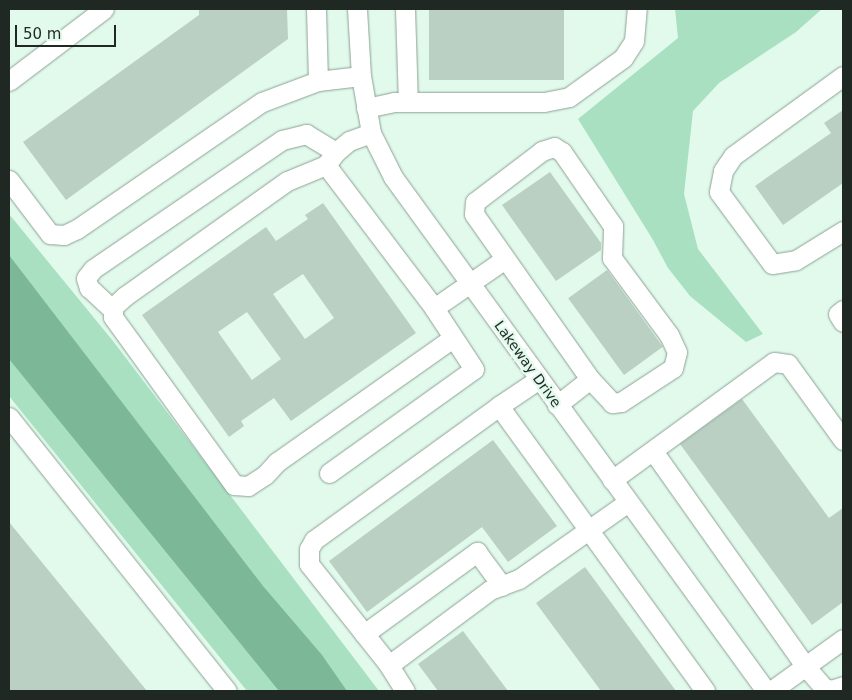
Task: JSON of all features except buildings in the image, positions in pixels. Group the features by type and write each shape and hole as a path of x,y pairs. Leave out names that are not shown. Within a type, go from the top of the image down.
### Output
{"street":[{"path":"9,81 104,9"},
{"path":"316,9 318,81"},
{"name":"Lakeway Drive","path":"357,9 361,76 371,133 393,177 766,691"},
{"path":"405,9 408,102"},
{"path":"366,108 394,102 544,102 569,97 623,58 634,41 637,9"},
{"path":"9,180 50,234 64,235 78,229 262,102 318,81 361,76"},
{"path":"843,76 733,156 723,172 719,192 772,264 796,260 843,231"},
{"path":"371,133 349,141 331,158 287,181 125,296 113,310 113,317 234,485 248,486 266,476 277,462 454,338"},
{"path":"113,310 89,288 86,278 93,269 282,140 306,134 331,158 474,369 329,473"},
{"path":"554,147 562,152 613,226 612,258 669,335 677,352 673,368 621,402 612,404 590,379 474,214 475,202 542,151 554,147"},
{"path":"434,308 470,285 505,259"},
{"path":"843,310 838,314 843,322"},
{"path":"612,480 774,362 788,364 843,440"},
{"path":"405,691 389,665 309,564 309,550 314,540 539,379"},
{"path":"557,405 590,379"},
{"path":"499,406 705,691"},
{"path":"9,417 227,691"},
{"path":"653,451 805,666 824,688 831,690 843,686"},
{"path":"389,665 490,590 519,579 628,502"},
{"path":"364,634 477,552 502,586"},
{"path":"771,691 843,639"}],"shaded area":[{"path":"675,9 822,9 796,32 719,83 693,111 684,194 698,249 763,334 746,342 690,296 668,268 653,240 578,119 678,38"},
{"path":"9,214 113,341 379,691 247,691 9,396"},
{"path":"9,255 263,586 322,655 347,691 279,691 9,359"}]}
